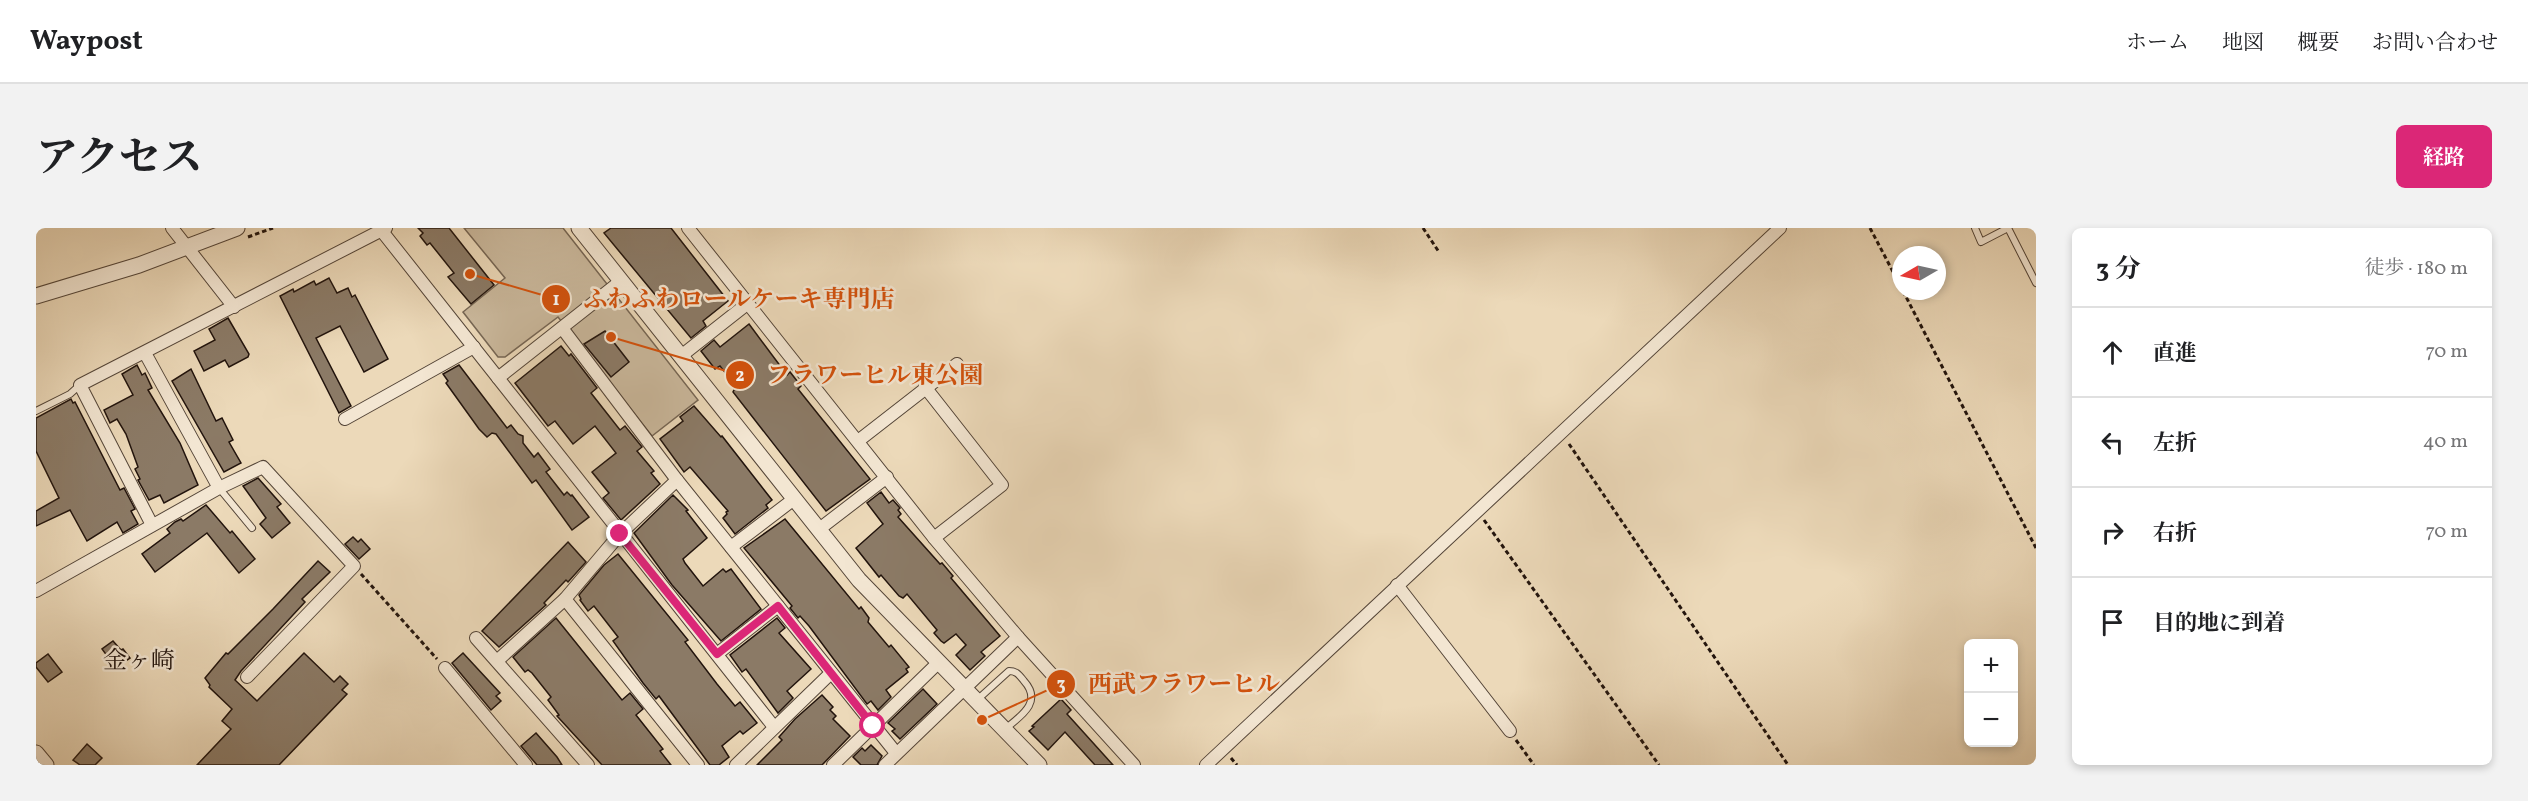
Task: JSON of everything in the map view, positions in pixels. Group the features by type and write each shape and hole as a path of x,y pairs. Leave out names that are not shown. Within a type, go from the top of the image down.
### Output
{"street":[{"path":"172,228 234,307"},
{"path":"36,296 187,248 237,228"},
{"path":"579,228 818,530 884,608 1038,765"},
{"path":"688,228 934,538 1018,637 1134,765"},
{"path":"1206,765 1780,228"},
{"path":"152,525 80,385 383,229 620,534 774,727"},
{"path":"498,378 621,281"},
{"path":"681,356 747,304"},
{"path":"562,328 677,480 896,753"},
{"path":"345,419 474,347"},
{"path":"145,352 219,488"},
{"path":"858,441 957,364"},
{"path":"925,387 1002,485 934,538"},
{"path":"36,591 219,488 263,467 354,566 247,677"},
{"path":"818,530 887,477"},
{"path":"497,662 565,599 620,534 677,480"},
{"path":"731,547 794,499"},
{"path":"1397,585 1510,731"},
{"path":"565,599 698,765"},
{"path":"717,654 778,606"},
{"path":"885,765 1018,637"},
{"path":"476,638 588,765"},
{"path":"833,765 938,663"},
{"path":"445,668 526,765"},
{"path":"736,765 831,673"},
{"path":"36,753 46,765"}],"lane":[{"path":"1975,228 1982,242 2008,228 2036,283"},
{"path":"36,411 70,394 80,385"},
{"path":"219,488 252,528"},
{"path":"976,701 1009,671 1018,673 1029,686 1032,698 1027,710 1004,730"}],"path":[{"path":"1423,228 1439,252"},
{"path":"1870,228 1892,270"},
{"path":"1908,300 2036,548"},
{"path":"1561,432 1788,765"},
{"path":"1477,511 1659,765"},
{"path":"354,566 445,668"},
{"path":"1510,731 1534,765"}],"shaded area":[{"path":"464,228 563,228 698,400 652,436 558,317 505,357 498,357 463,312 505,278"}],"building":[{"path":"418,228 449,228 494,285 471,304 448,277 454,273 430,243 427,245 420,236 423,233"},
{"path":"611,228 671,228 728,301 703,321 706,326 691,338 604,233"},
{"path":"329,278 337,293 348,288 352,297 355,295 388,359 364,372 340,326 316,338 351,406 339,413 280,296 293,289 294,292 314,281 316,285"},
{"path":"228,318 249,354 248,357 229,367 225,360 204,371 194,351 215,340 209,329"},
{"path":"749,324 787,375 790,372 801,386 798,389 870,479 826,511 733,392 736,386 720,366 715,369 701,351 714,340 720,347"},
{"path":"605,331 629,362 611,377 584,344"},
{"path":"561,346 569,356 571,354 597,388 591,393 620,430 625,426 642,447 637,451 654,471 651,473 660,484 621,520 603,498 609,493 592,472 616,453 595,426 573,444 555,421 548,426 515,383"},
{"path":"137,365 142,375 145,373 152,388 148,390 180,443 198,485 164,503 160,495 149,500 138,480 140,479 135,469 138,467 126,434 117,419 110,423 104,410 133,395 122,374"},
{"path":"459,365 507,428 511,425 518,434 523,436 523,443 534,457 538,453 550,469 546,472 564,495 567,492 572,495 589,517 572,530 536,480 532,483 496,434 492,433 487,437 479,429 446,383 448,381 443,374"},
{"path":"191,369 216,421 222,418 233,440 229,442 241,463 224,472 172,381"},
{"path":"71,399 73,403 75,402 120,490 124,488 135,509 131,511 138,524 123,533 117,522 87,541 70,510 36,526 36,511 59,498 36,451 36,418"},
{"path":"694,406 722,436 772,500 766,505 768,508 735,534 723,518 728,511 690,467 684,472 660,439 683,421 680,417"},
{"path":"258,478 281,504 277,507 290,523 272,538 260,524 266,518 243,486"},
{"path":"881,492 889,503 893,500 900,508 898,510 901,514 898,517 940,564 942,563 953,576 951,578 1000,636 981,652 985,656 970,670 956,655 966,645 956,634 944,643 941,641 934,633 937,630 907,594 903,598 899,596 881,575 879,577 856,548 883,524 867,503"},
{"path":"673,495 688,510 686,511 707,538 683,559 685,563 703,586 723,569 726,572 731,569 761,609 721,641 672,585 634,533"},
{"path":"206,505 255,559 239,573 207,533 155,572 142,554 170,533 167,529 175,522 181,519 183,521"},
{"path":"785,519 859,609 861,607 869,618 868,622 909,667 906,669 908,672 886,690 891,697 878,710 871,701 867,704 809,626 800,616 798,618 790,608 792,606 744,548"},
{"path":"353,537 358,542 361,539 370,549 359,559 345,544"},
{"path":"568,542 586,562 544,603 546,605 499,647 482,631"},
{"path":"618,554 688,640 685,642 735,706 740,702 757,723 743,734 740,731 722,746 729,757 719,765 710,765 659,696 656,699 643,683 613,641 618,637 594,606 588,611 580,600 579,595 604,565"},
{"path":"318,561 330,572 302,599 305,602 235,680 257,701 304,653 334,682 340,676 348,684 342,690 347,694 279,765 197,765 231,729 222,721 232,709 209,687 205,678 226,653 228,654 273,609"},
{"path":"556,618 622,700 630,693 643,709 636,715 663,749 660,751 671,765 602,765 557,716 559,715 548,700 551,697 532,673 528,670 525,672 513,657"},
{"path":"777,618 785,628 779,633 811,669 787,691 793,698 778,713 746,669 742,672 730,655"},
{"path":"113,641 130,658 116,668 102,649"},
{"path":"463,653 500,693 496,696 501,701 491,710 452,663"},
{"path":"48,654 62,672 48,682 36,667 36,663"},
{"path":"923,689 937,704 900,739 892,731 895,729 888,723"},
{"path":"822,695 833,707 830,710 836,716 833,719 850,736 822,765 757,765 782,740 779,737 795,719"},
{"path":"1061,699 1071,710 1067,714 1113,765 1095,765 1065,732 1048,750 1029,731"},
{"path":"536,733 562,765 537,765 521,746"},
{"path":"87,744 102,758 95,765 80,765 73,760"},
{"path":"871,745 882,756 877,765 861,765 853,757 862,748 865,751"}],"place":[{"name":"ふわふわロールケーキ専門店","path":"470,274"},
{"name":"フラワーヒル東公園","path":"611,337"},
{"name":"西武フラワーヒル","path":"982,720"}],"district":[{"name":"金ヶ崎","path":"139,662"}],"route":[{"path":"620,534 717,654 778,606 873,726"}]}
